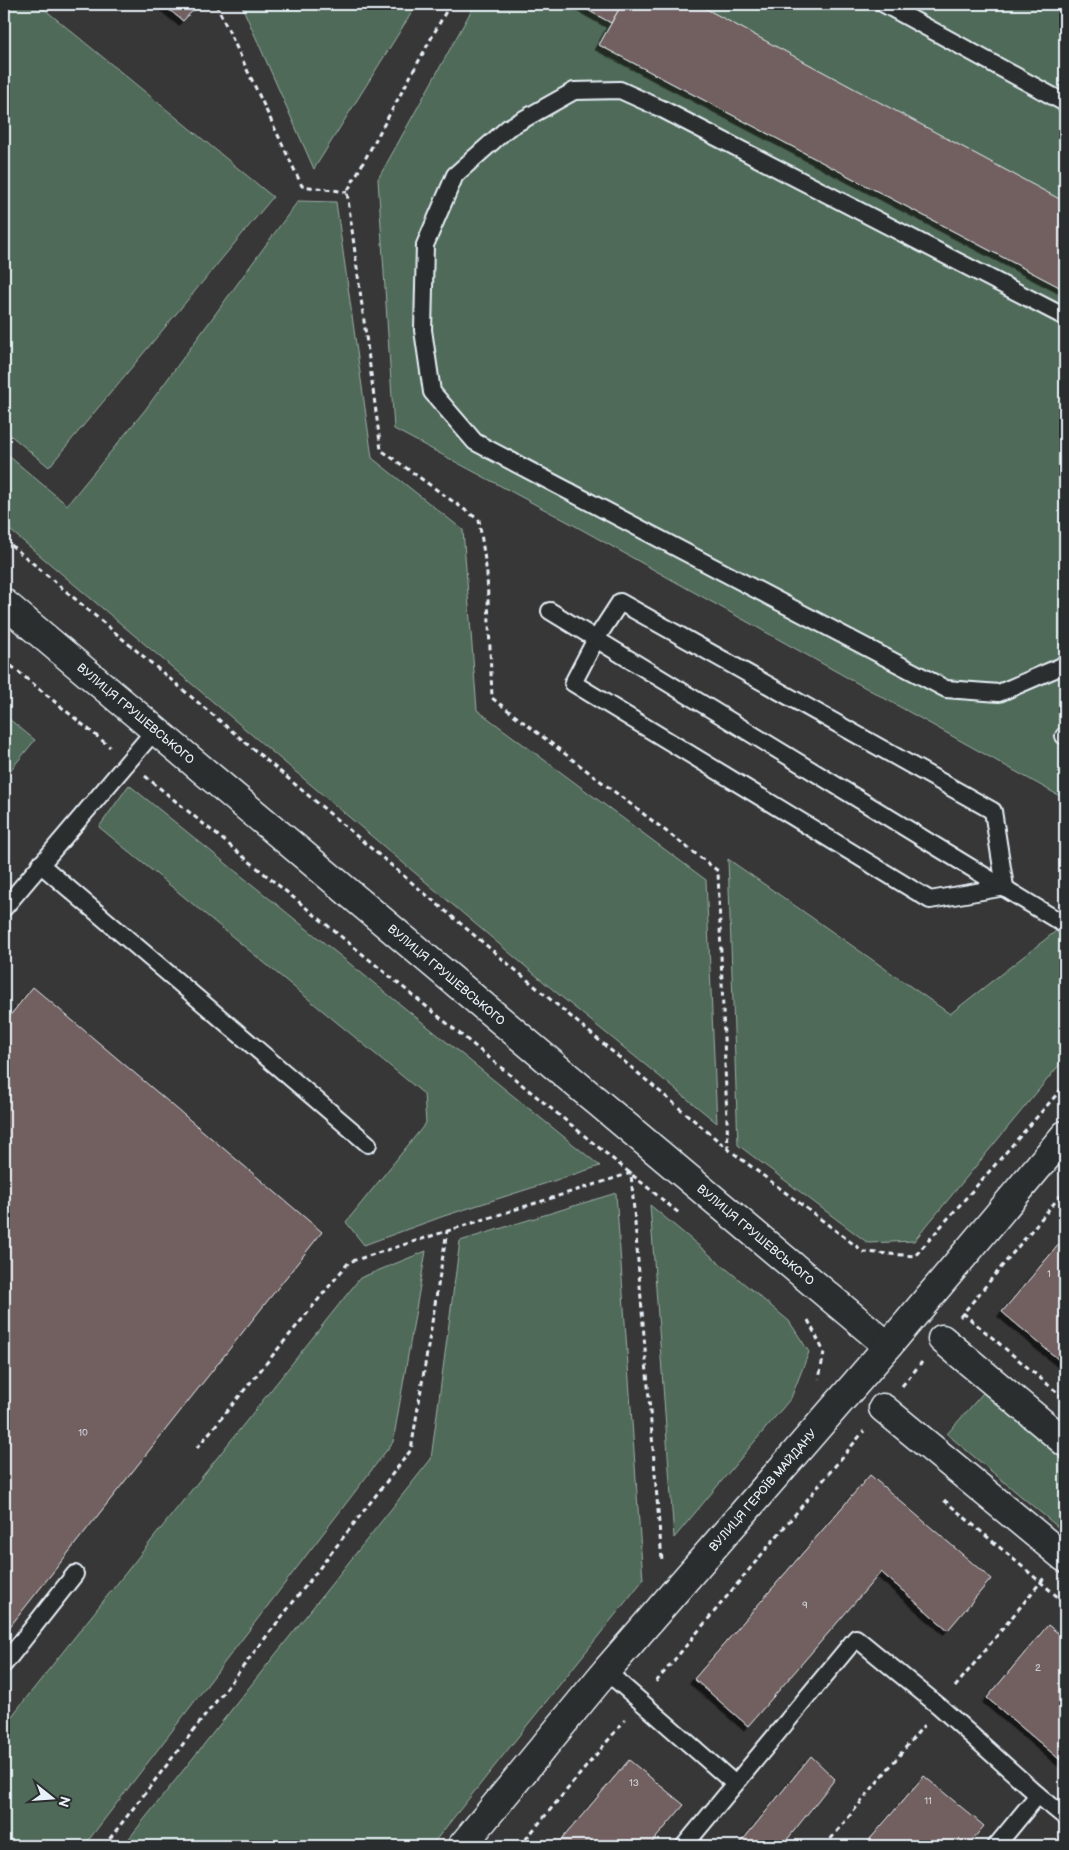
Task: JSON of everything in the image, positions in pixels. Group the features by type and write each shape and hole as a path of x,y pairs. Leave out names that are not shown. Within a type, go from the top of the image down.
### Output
{"street":[{"name":"ВУЛИЦЯ ГРУШЕВСЬКОГО","path":"4,603 888,1346"},
{"name":"ВУЛИЦЯ ГЕРОЇВ МАЙДАНУ","path":"462,1846 606,1671 888,1346 1065,1135"},
{"path":"942,1339 1065,1442"},
{"path":"884,1408 1064,1557"}],"lane":[{"path":"884,4 1065,104"},
{"path":"1065,317 671,113 620,90 574,91 508,128 455,175 424,245 423,330 432,392 475,442 946,689 999,693 1065,663"},
{"path":"620,602 993,811 1005,887 930,900 573,683 596,639 620,602"},
{"path":"550,611 1065,925"},
{"path":"4,908 156,730"},
{"path":"40,864 368,1144"},
{"path":"4,1664 75,1574"},
{"path":"684,1846 856,1638 939,1706 1065,1817"},
{"path":"606,1671 735,1784"},
{"path":"996,1846 1038,1795"}],"path":[{"path":"216,4 302,186 347,192"},
{"path":"450,4 347,192 382,450 479,520 487,574 492,698 718,871 728,1149"},
{"path":"4,539 728,1149 864,1252 915,1256 1065,1085"},
{"path":"4,660 684,1217"},
{"path":"197,1448 349,1262 630,1173"},
{"path":"630,1173 662,1562"},
{"path":"520,1846 1065,1190"},
{"path":"104,1846 412,1450 447,1231"},
{"path":"963,1313 1065,1399"},
{"path":"806,1317 824,1352 818,1381"},
{"path":"937,1495 1065,1603"},
{"path":"825,1846 1041,1582 1064,1557"}],"green space":[{"path":"4,4 38,4 273,197 49,467 4,430"},
{"path":"241,4 417,4 314,169"},
{"path":"475,4 1065,4 1065,799 570,523 394,429 378,179"},
{"path":"298,201 336,202 372,458 463,530 477,710 706,880 717,1123 564,999 4,525 4,452 67,505 145,410"},
{"path":"4,715 35,740 4,778"},
{"path":"129,785 600,1166 444,1216 364,1245 346,1222 426,1123 424,1094 99,827"},
{"path":"728,859 950,1014 1056,931 1065,937 1065,1058 914,1241 868,1243 738,1145"},
{"path":"616,1193 643,1580 431,1846 123,1846 431,1459 460,1241"},
{"path":"650,1205 789,1321 809,1352 791,1398 674,1538"},
{"path":"426,1251 393,1442 84,1846 4,1846 4,1726 360,1278"},
{"path":"983,1393 1065,1462 1065,1533 947,1434"}],"building":[{"path":"162,4 199,4 183,21"},
{"path":"577,4 622,4 611,23"},
{"path":"622,4 697,4 1065,202 1065,290 599,45"},
{"path":"33,987 322,1232 4,1634 4,1023"},
{"path":"1065,1237 1065,1365 1002,1312"},
{"path":"870,1475 991,1579 948,1630 881,1572 748,1726 694,1679"},
{"path":"1048,1625 1065,1639 1065,1764 987,1698"},
{"path":"811,1756 835,1779 782,1846 738,1846"},
{"path":"629,1760 684,1805 649,1846 556,1846"},
{"path":"924,1776 984,1826 967,1846 864,1846"}]}
